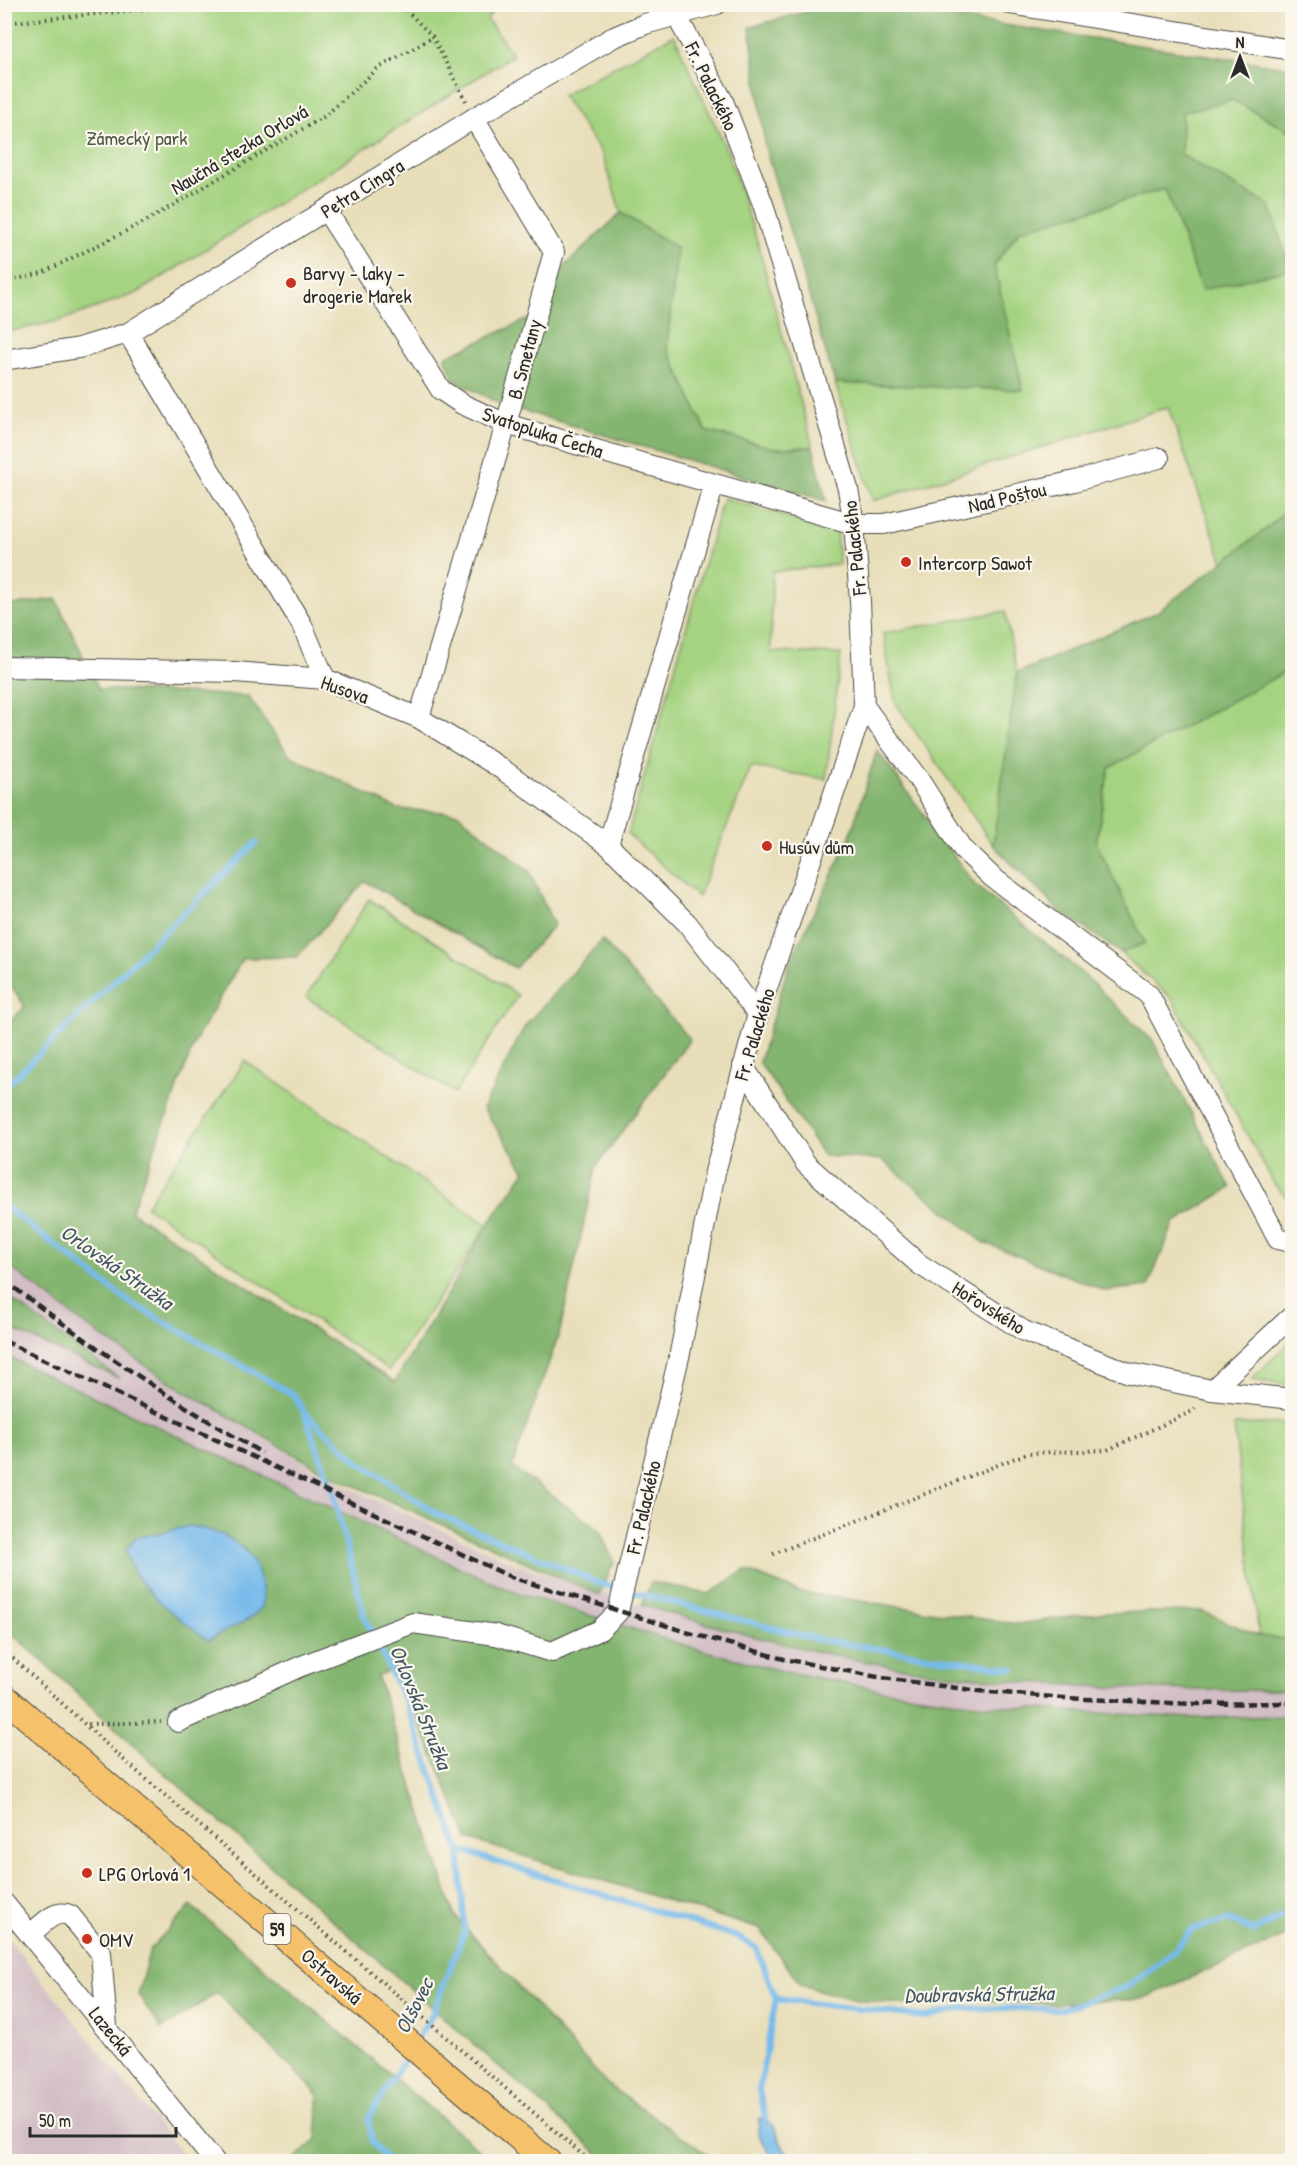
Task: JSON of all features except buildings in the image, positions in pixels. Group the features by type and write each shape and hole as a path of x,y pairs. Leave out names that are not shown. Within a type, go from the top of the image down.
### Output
{"main road":[{"name":"Ostravská","path":"4,1697 548,2162"}],"street":[{"name":"Petra Cingra","path":"4,360 79,348 128,333 474,118 612,38 673,10 717,4"},
{"path":"1010,4 1293,50"},
{"name":"Fr. Palackého","path":"178,1722 298,1667 413,1623 496,1635 552,1652 600,1630 618,1612 680,1353 715,1172 743,1066 758,1014 864,706 854,524 838,456 763,204 723,101 673,10"},
{"name":"B. Smetany","path":"419,718 554,252 474,118"},
{"name":"Svatopluka Čecha","path":"326,210 441,390 462,404 506,424 854,524"},
{"path":"128,333 302,625 325,679"},
{"name":"Nad Poštou","path":"854,524 895,522 1075,482 1159,458"},
{"path":"608,845 714,484"},
{"name":"Husova","path":"4,667 235,672 325,679 419,718 499,767 608,845 687,923 758,1014"},
{"path":"864,706 919,780 963,849 992,877 1149,995 1278,1239 1293,1242"},
{"name":"Hořovského","path":"743,1066 806,1164 919,1264 1024,1331 1129,1373 1212,1390 1293,1399"},
{"path":"1212,1390 1293,1316"},
{"name":"Lazecká","path":"4,1903 215,2162"},
{"path":"31,1934 55,1914 63,1912 70,1915 101,1953 107,2027"}],"path":[{"path":"4,23 197,4"},
{"path":"399,4 433,37 474,118"},
{"name":"Naučná stezka Orlová","path":"4,282 42,273 144,222 325,116 377,69 433,37"},
{"path":"773,1554 1028,1453 1107,1450 1193,1411 1212,1390"},
{"path":"4,1650 117,1754 591,2162"},
{"path":"87,1724 178,1722"}],"shaded area":[{"path":"4,1263 88,1327 180,1388 337,1482 516,1564 642,1605 787,1646 885,1665 1065,1685 1192,1691 1292,1690 1292,1716 1191,1718 1064,1711 978,1704 881,1690 781,1671 690,1647 506,1589 5,1355 5,1326 115,1376 5,1295"},
{"path":"5,1935 188,2161 5,2161"}],"green space":[{"name":"Zámecký park","path":"5,4 498,5 487,19 513,55 137,293 62,320 12,331 4,329"},
{"path":"834,4 870,5 1292,68 1292,132 1233,100 1182,112 1181,155 1270,206 1290,269 1202,290 1165,189 1020,230 994,265 1023,390 835,383 765,147 750,27"},
{"path":"674,35 728,153 757,241 813,447 774,448 706,431 667,347 677,249 621,213 602,154 562,95"},
{"path":"1233,100 1292,132 1292,504 1271,525 1223,562 1168,407 873,501 835,383 1022,390 994,265 1020,230 1165,189 1202,290 1270,206 1181,156 1182,112"},
{"path":"621,213 677,248 667,347 706,431 774,448 813,447 826,501 500,404 454,380 445,357 537,315 566,265"},
{"path":"723,498 836,531 839,564 772,572 771,652 841,654 826,779 751,767 698,897 628,834"},
{"path":"1292,504 1292,668 1109,768 1096,842 1145,943 1121,953 1057,909 993,845 1017,673 1157,612 1271,525"},
{"path":"56,599 99,689 248,696 289,755 397,809 457,813 529,871 554,925 515,968 365,881 297,957 243,958 195,1041 131,1212 395,1382 488,1225 525,1171 483,1108 525,1026 602,940 690,1039 596,1167 560,1331 512,1467 599,1529 614,1562 599,1595 325,1472 180,1388 88,1327 5,1263 4,1026 25,1007 5,976 5,606"},
{"path":"1005,611 1017,673 993,845 895,702 883,633"},
{"path":"1292,668 1292,1203 1275,1185 1172,999 1121,953 1144,943 1096,842 1109,768"},
{"path":"877,750 975,885 1083,974 1153,1041 1231,1188 1174,1223 1148,1286 1105,1291 983,1242 882,1160 824,1156 759,1062 789,964 849,839"},
{"path":"369,899 518,995 455,1093 306,997"},
{"path":"245,1061 488,1225 389,1370 146,1206"},
{"path":"5,1295 119,1378 5,1326"},
{"path":"1292,1340 1292,1386 1251,1380"},
{"path":"4,1355 506,1589 690,1647 782,1671 881,1690 977,1704 1191,1718 1292,1716 1292,1933 1142,1999 1053,2004 963,1999 920,2006 856,2000 801,1985 760,1929 468,1839 397,1669 377,1675 454,1915 608,2085 717,2161 607,2161 152,1762 5,1627"},
{"path":"1292,1423 1292,1640 1259,1636 1234,1425"},
{"path":"745,1570 799,1592 1017,1624 1100,1613 1202,1611 1259,1636 1292,1640 1292,1690 1088,1687 936,1672 885,1665 793,1646 642,1605 651,1582 709,1594"},
{"path":"191,1906 492,2161 292,2161 317,2139 318,2094 217,1993 161,2029 138,1994 150,1949"}],"water":[{"path":"190,1526 234,1541 253,1560 262,1588 263,1606 251,1618 208,1640 171,1612 148,1590 138,1578 126,1550 136,1538"},
{"path":"759,2118 773,2125 784,2149 797,2161 773,2161 758,2133"}],"waterway":[{"path":"4,1088 256,843"},
{"name":"Orlovská Stružka","path":"4,1206 129,1302 294,1395 304,1412 333,1491 365,1619 406,1703 459,1850 738,1937 757,1949 776,1999 759,2090 767,2124"},
{"path":"306,1414 359,1462 439,1515 601,1584 820,1640 1013,1669"},
{"name":"Olšovec","path":"415,2042 432,2015 465,1931 459,1850"},
{"name":"Doubravská Stružka","path":"776,1999 926,2017 962,2008 1063,2009 1129,1986 1171,1954 1193,1929 1229,1920 1254,1931 1292,1910"},
{"name":"Olšovec","path":"389,2162 372,2142 368,2119 410,2051"}],"railway":[{"path":"4,1280 130,1371 262,1453"},
{"path":"4,1341 511,1577 693,1634 784,1659 883,1678 979,1691 1064,1698 1192,1704 1292,1703"}],"place":[{"name":"Barvy - laky - drogerie Marek","path":"291,283"},
{"name":"Intercorp Sawot","path":"906,562"},
{"name":"Husův dům","path":"767,846"},
{"name":"LPG Orlová 1","path":"87,1873"},
{"name":"OMV","path":"87,1939"}]}
